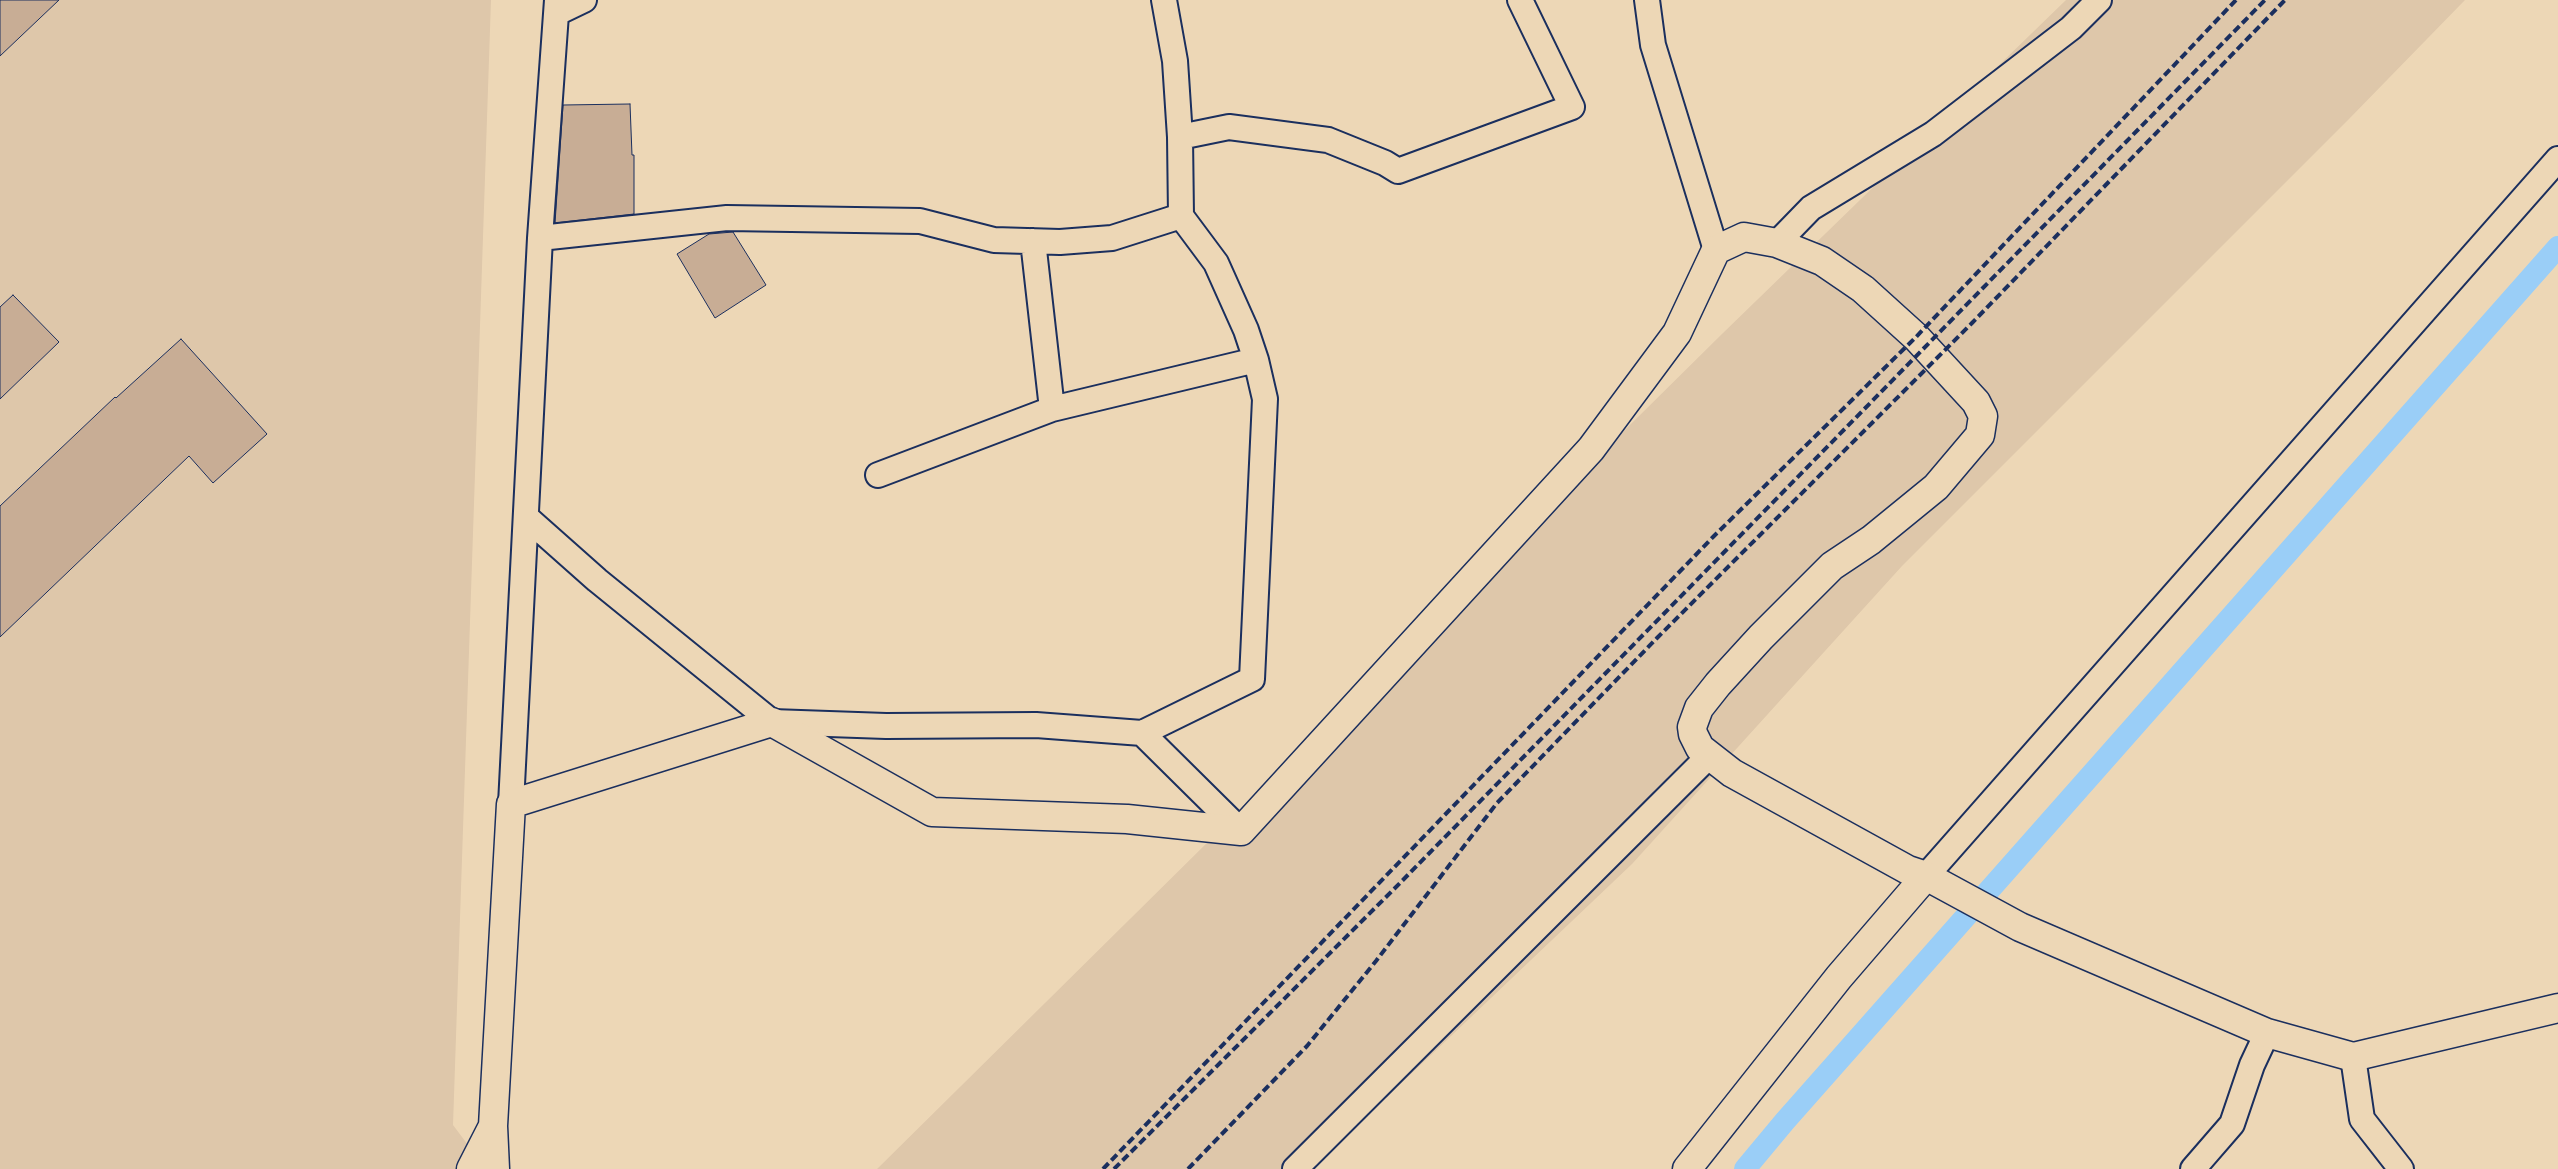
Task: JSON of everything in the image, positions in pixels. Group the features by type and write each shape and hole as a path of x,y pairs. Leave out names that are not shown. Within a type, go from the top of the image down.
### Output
{"street":[{"path":"495,1169 493,1126 540,238 557,6 584,0"},
{"path":"511,804 772,722 886,726 1036,725 1142,734 1252,679 1265,399 1256,360 1246,330 1216,262 1181,216 1180,137 1175,61 1164,0"},
{"path":"1180,137 1230,127 1328,140 1385,163 1398,171 1572,108 1520,0"},
{"path":"1647,0 1653,45 1716,250"},
{"path":"1777,243 1811,208 1933,134 2072,28 2099,0"},
{"path":"1687,1169 1839,977 1926,876 2558,159"},
{"path":"540,238 727,218 920,221 994,240 1060,242 1112,238 1181,216"},
{"path":"1241,831 1591,449 1677,333 1716,250 1744,237 1777,243 1822,260 1863,289 1916,337 1976,402 1983,416 1980,435 1936,487 1871,540 1832,566 1804,592 1718,684 1699,708 1692,727 1693,734 1700,748 1732,773 1908,870 1926,876 2020,927 2268,1033 2353,1057 2558,1008"},
{"path":"1033,241 1052,409"},
{"path":"878,475 1052,409 1256,360"},
{"path":"526,517 612,593 772,722 932,812 1127,819 1241,831"},
{"path":"1142,734 1241,831"},
{"path":"1295,1169 1709,756"},
{"path":"2193,1169 2232,1124 2252,1065 2268,1033"},
{"path":"2353,1057 2362,1119 2401,1169"},
{"path":"471,1169 493,1126"}],"shaded area":[{"path":"0,0 491,0 453,1125 486,1169 0,1169"},
{"path":"2066,0 2465,0 2349,119 1902,566 1632,864 1330,1151 1314,1169 877,1169 1723,333"}],"building":[{"path":"0,0 59,0 0,56"},
{"path":"630,104 632,155 634,155 634,214 555,223 563,105"},
{"path":"733,232 766,285 715,318 677,254 709,234"},
{"path":"13,295 59,342 0,399 0,307"},
{"path":"181,339 267,434 213,483 189,456 0,637 0,506 115,397"}],"waterway":[{"path":"1745,1169 1785,1121 2558,247"}],"railway":[{"path":"1103,1169 1714,536 1916,337 2236,0"},
{"path":"1114,1169 1401,882 2265,0"},
{"path":"1188,1169 1307,1046 1376,961 1497,803 1657,638 1972,323 2285,0"}]}
